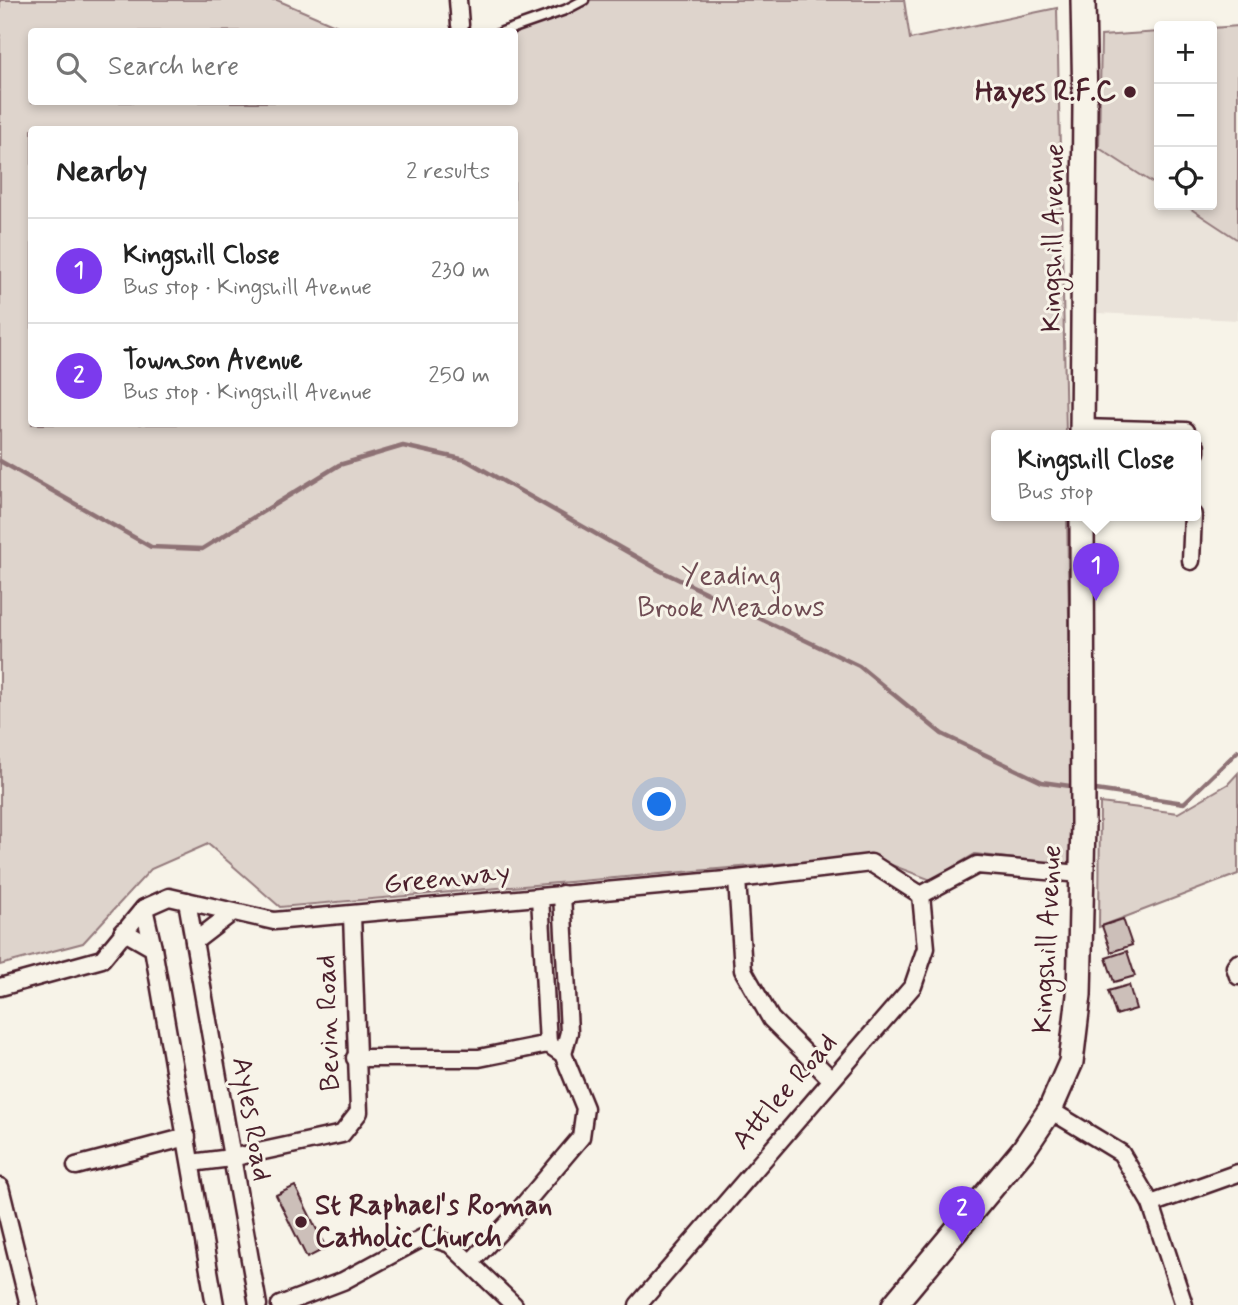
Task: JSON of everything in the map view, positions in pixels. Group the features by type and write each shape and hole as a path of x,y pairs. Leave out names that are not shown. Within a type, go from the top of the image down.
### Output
{"street":[{"path":"458,0 460,28"},
{"name":"Kingshill Avenue","path":"1082,430 1085,106 1083,0"},
{"name":"Kingshill Avenue","path":"894,1305 1024,1149 1050,1110 1071,1062 1079,995 1082,874 1082,521"},
{"path":"1191,561 1193,521"},
{"name":"Greenway","path":"144,908 169,897 274,921 871,863 921,895"},
{"path":"921,895 977,865 1082,874"},
{"path":"737,878 743,970 771,1019 831,1079"},
{"path":"562,894 569,1032 563,1054"},
{"name":"Attlee Road","path":"638,1305 913,986 926,948 921,895"},
{"path":"540,897 548,1044"},
{"name":"Ayles Road","path":"187,901 258,1305"},
{"path":"0,987 102,959 144,908"},
{"path":"144,908 215,1305"},
{"path":"194,942 233,912"},
{"name":"Bevin Road","path":"191,1163 231,1158 342,1134 359,1112 352,915"},
{"path":"123,931 153,948"},
{"path":"1238,963 1235,967 1238,976"},
{"path":"355,1058 480,1058 548,1044 563,1054 585,1108 581,1137 510,1221 470,1262"},
{"path":"1050,1110 1121,1153 1151,1204 1184,1305"},
{"path":"76,1166 187,1137"},
{"path":"1151,1204 1238,1172"},
{"path":"0,1187 29,1305"},
{"path":"280,1305 343,1281 426,1236 450,1244 514,1305"}],"lane":[{"path":"513,28 565,10 584,0"}],"shaded area":[{"path":"1099,148 1154,184 1154,210 1193,210 1238,240 1238,320 1097,313"}],"green space":[{"name":"Yeading Brook Meadows","path":"0,0 277,0 342,28 28,28 28,105 518,105 518,28 499,28 555,16 577,0 904,0 910,39 1057,8 1066,430 991,430 991,521 1067,521 1074,866 975,854 931,880 868,856 280,907 208,844 151,869 83,943 0,965"},
{"path":"1238,26 1238,240 1193,210 1217,210 1217,28"},
{"name":"Hayes R.F.C","path":"1154,32 1154,184 1099,148 1101,36"},
{"path":"1238,773 1238,874 1099,927 1100,803 1178,813 1228,784"}],"building":[{"path":"1123,919 1132,945 1111,952 1102,926"},
{"path":"1127,951 1135,976 1114,982 1106,958"},
{"path":"1129,985 1136,1009 1116,1015 1108,991"},
{"name":"St Raphael's Roman Catholic Church","path":"295,1186 326,1248 307,1258 276,1195"}],"waterway":[{"path":"0,461 151,547 202,549 339,465 403,446 466,460 661,571 859,666 942,734 1042,782 1077,787"},
{"path":"1089,789 1184,803 1238,751"}],"place":[{"name":"Hayes R.F.C","path":"1130,92"},
{"name":"Kingshill Close","path":"1096,601"},
{"name":"St Raphael's Roman Catholic Church","path":"301,1222"},
{"name":"Townson Avenue","path":"962,1244"}]}
